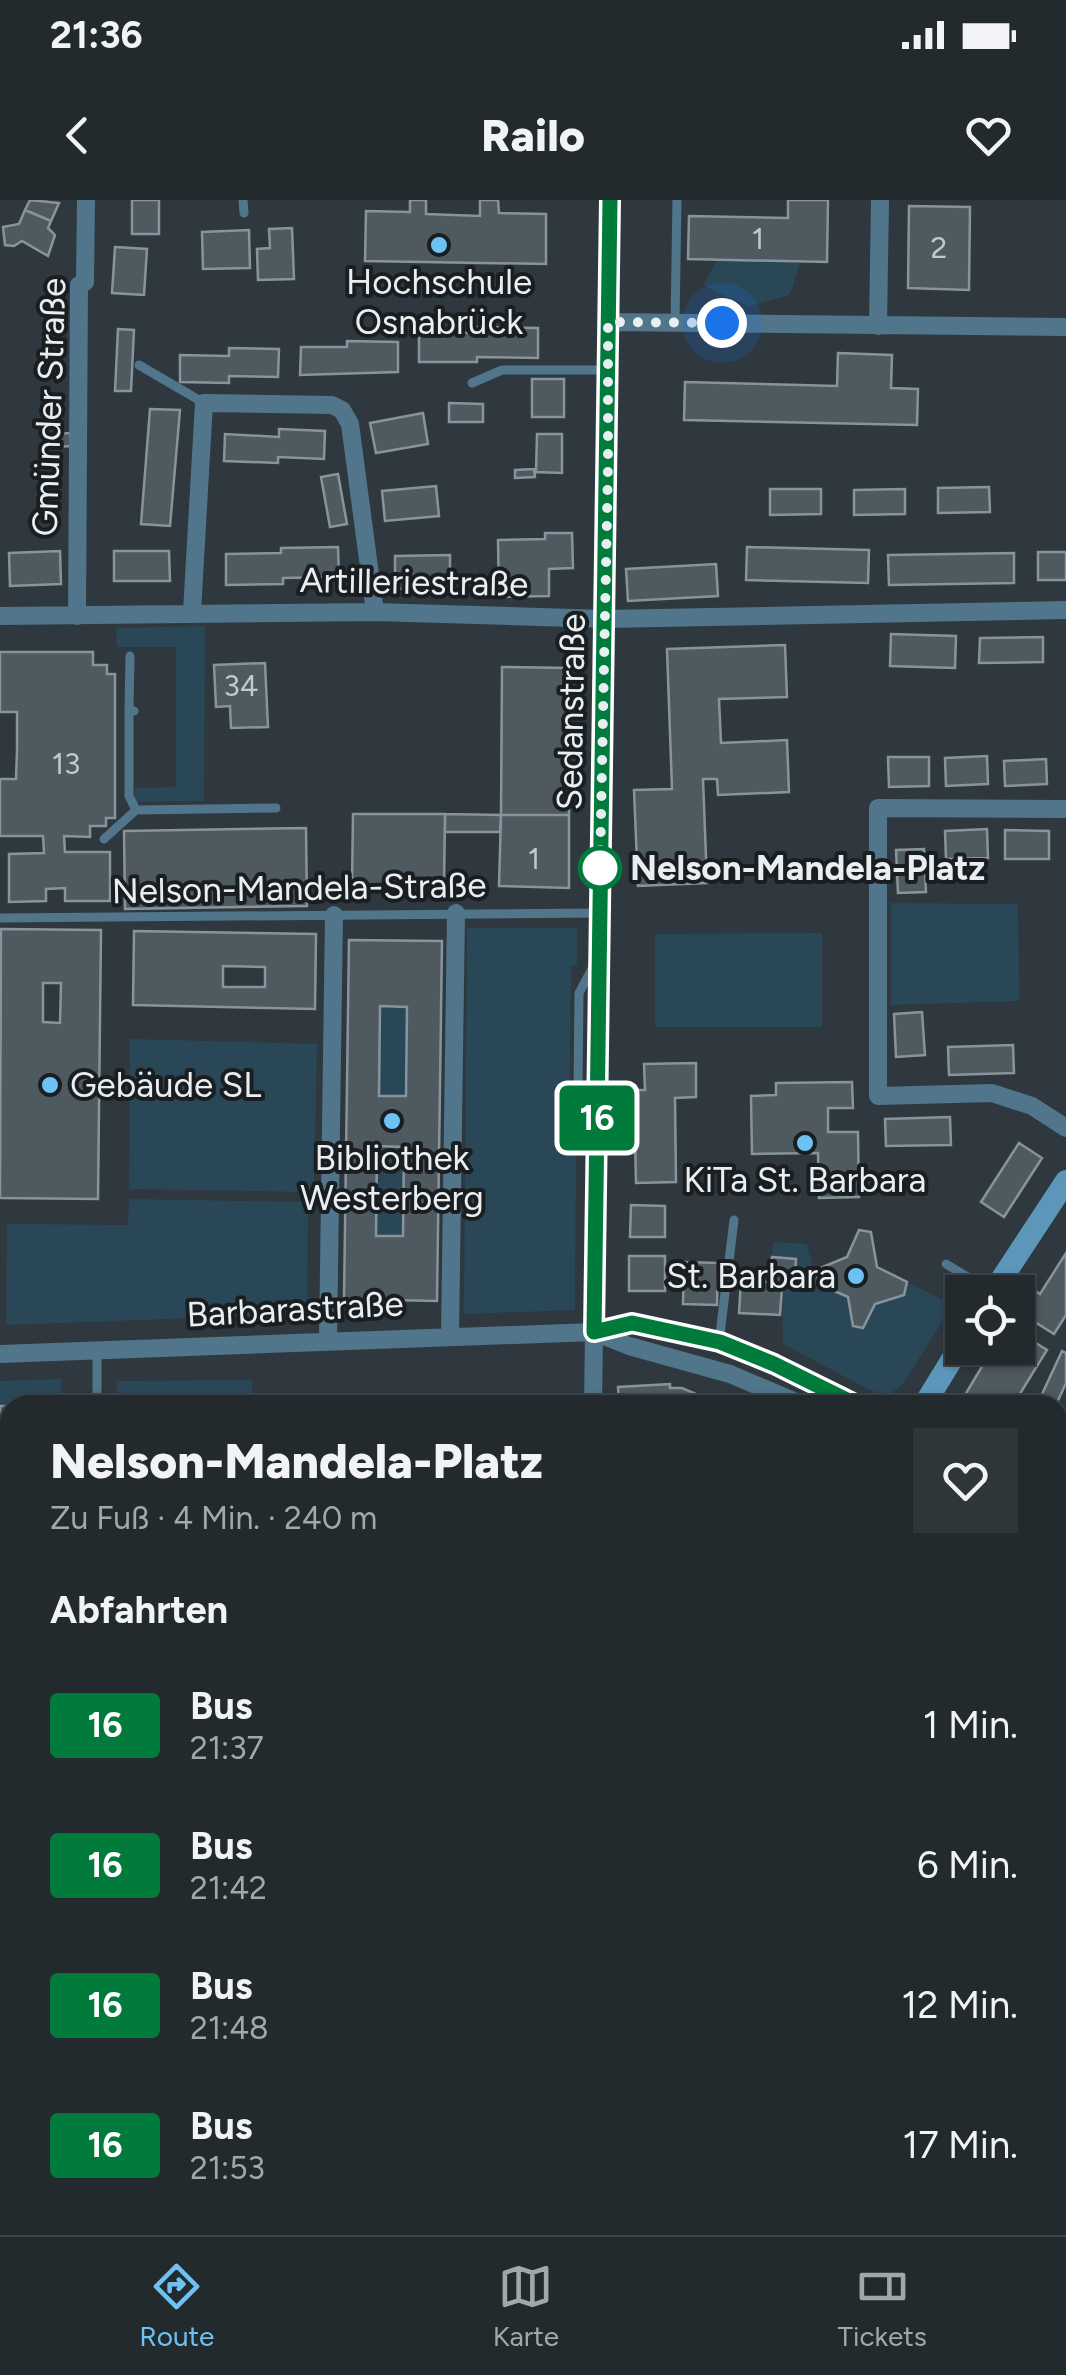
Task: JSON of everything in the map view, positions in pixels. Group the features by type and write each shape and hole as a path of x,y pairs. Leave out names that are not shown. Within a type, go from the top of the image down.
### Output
{"street":[{"name":"Gmünder Straße","path":"77,616 79,285 85,282 86,200"},
{"name":"Sedanstraße","path":"593,1395 610,200"},
{"path":"878,326 880,200"},
{"path":"608,322 1066,328"},
{"path":"192,612 204,402 332,404 342,410 350,424 375,612"},
{"name":"Artilleriestraße","path":"0,616 375,612 605,619 1066,610"},
{"path":"1066,808 878,808 878,1096 992,1093 1032,1106 1066,1128"},
{"path":"450,1335 456,913"},
{"path":"328,1340 334,915"},
{"path":"1004,1275 1066,1181"},
{"name":"Barbarastraße","path":"0,1354 594,1332 632,1323 720,1342 837,1395"},
{"name":"Barbarastraße","path":"594,1332 629,1346 730,1374 779,1395"},
{"path":"930,1395 948,1365"}],"lane":[{"path":"243,200 244,214"},
{"path":"675,322 677,200"},
{"path":"139,365 204,402"},
{"path":"472,382 502,370 610,370"},
{"path":"130,656 129,796 136,810"},
{"path":"104,839 136,810 276,808"},
{"name":"Nelson-Mandela-Straße","path":"0,918 599,913"},
{"path":"720,1342 734,1220"},
{"path":"946,1264 964,1275"},
{"path":"96,1395 97,1352"}],"shaded area":[{"path":"717,260 800,262 787,296 748,306 706,287"},
{"path":"205,626 204,801 135,802 135,788 176,787 176,647 117,647 116,628"},
{"path":"891,903 1018,904 1019,1001 891,1005"},
{"name":"Nelson-Mandela-Platz","path":"467,928 577,928 577,965 571,966 569,1149 576,1150 575,1310 464,1314"},
{"path":"822,933 822,1027 655,1027 655,934"},
{"path":"380,1006 407,1007 406,1096 379,1096"},
{"path":"130,1039 317,1044 314,1192 129,1189"},
{"path":"377,1146 404,1147 403,1236 376,1236"},
{"path":"129,1199 308,1202 307,1314 6,1325 7,1224 128,1225"},
{"path":"773,1242 807,1244 816,1283 848,1297 853,1326 864,1328 875,1304 904,1295 907,1282 945,1301 945,1318 902,1385 889,1395 879,1395 783,1344 782,1287 796,1260 772,1257"},
{"path":"61,1379 61,1395 0,1395 0,1381"},
{"path":"252,1380 253,1395 117,1395 117,1381"}],"building":[{"path":"30,200 59,203 51,221 25,210"},
{"path":"132,200 159,200 159,234 132,234"},
{"path":"410,200 426,200 426,214 480,216 480,200 498,200 499,213 546,214 546,264 365,261 366,211 410,212"},
{"path":"788,200 828,200 827,262 688,259 689,216 788,218"},
{"path":"909,206 970,207 969,290 908,288"},
{"path":"25,210 51,221 48,228 55,235 48,256 22,241 14,246 5,245 3,227 19,224"},
{"path":"292,228 294,279 258,280 257,249 270,248 269,229"},
{"path":"249,230 250,268 203,269 202,232"},
{"path":"115,247 147,249 144,295 112,293"},
{"path":"476,327 538,328 538,358 477,357 477,362 419,362 419,332 476,333"},
{"path":"118,329 134,330 131,391 115,391"},
{"path":"347,341 398,342 398,372 300,375 301,347 347,347"},
{"path":"229,348 279,349 278,377 229,376 229,383 180,382 180,355 229,356"},
{"path":"838,353 892,355 891,388 918,389 917,425 684,420 685,382 837,386"},
{"path":"532,379 564,379 564,417 532,417"},
{"path":"449,403 483,404 483,422 449,422"},
{"path":"150,409 180,410 170,526 141,524"},
{"path":"423,413 428,444 376,453 370,423"},
{"path":"279,429 325,431 324,459 278,457 278,463 224,461 225,434 279,437"},
{"path":"70,433 71,446 55,447 55,434"},
{"path":"537,434 562,434 562,473 536,472"},
{"path":"534,469 535,477 515,478 515,470"},
{"path":"338,474 347,524 330,527 321,477"},
{"path":"436,486 439,516 385,521 382,491"},
{"path":"989,487 990,512 938,513 938,488"},
{"path":"770,489 821,489 821,514 770,515"},
{"path":"905,489 905,514 854,515 854,490"},
{"path":"545,533 572,533 573,568 549,569 549,596 499,597 498,540 545,539"},
{"path":"338,547 339,577 283,578 283,584 226,585 226,554"},
{"path":"747,547 869,550 868,583 746,580"},
{"path":"60,551 61,584 10,586 9,553"},
{"path":"114,551 169,551 170,581 114,581"},
{"path":"1038,552 1066,552 1066,580 1038,580"},
{"path":"1014,553 1014,583 889,585 888,555"},
{"path":"450,555 450,588 395,589 395,556"},
{"path":"716,564 718,596 628,601 626,569"},
{"path":"891,634 956,636 955,668 890,666"},
{"path":"1043,637 1043,662 979,663 980,638"},
{"path":"785,645 787,697 719,699 721,743 787,740 789,792 718,795 717,779 703,779 707,883 638,886 634,790 672,789 667,649"},
{"path":"0,652 93,652 93,665 107,665 107,674 115,674 115,818 106,818 106,826 90,826 90,837 64,836 65,852 110,852 110,901 65,901 65,888 46,889 46,901 9,902 9,854 44,853 43,836 0,836 0,779 16,779 17,712 0,712"},
{"path":"265,663 268,727 231,728 230,706 216,707 214,665"},
{"path":"502,667 571,668 569,815 501,815"},
{"path":"987,756 988,784 946,786 945,758"},
{"path":"888,757 929,757 929,786 889,787"},
{"path":"1046,759 1047,784 1005,786 1004,761"},
{"path":"353,814 445,814 444,885 352,884"},
{"path":"445,814 501,815 500,832 445,832"},
{"path":"501,815 569,815 569,888 499,886"},
{"path":"306,828 307,906 125,909 124,831"},
{"path":"987,829 988,858 946,859 945,831"},
{"path":"1005,830 1049,831 1049,859 1005,859"},
{"path":"924,849 926,892 898,893 896,850"},
{"name":"Gebäude SL","path":"1,929 101,930 98,1199 0,1198","holes":["43,983 61,983 60,1023 43,1022"]},
{"path":"134,931 316,934 315,1009 133,1005","holes":["223,966 265,967 265,987 223,987"]},
{"path":"349,940 442,941 437,1301 344,1299","holes":["380,1006 407,1007 406,1096 379,1096","377,1146 404,1147 403,1236 376,1236"]},
{"path":"922,1012 925,1055 896,1057 894,1014"},
{"path":"1013,1045 1014,1073 949,1075 948,1047"},
{"path":"696,1063 696,1097 675,1098 676,1182 636,1183 634,1090 645,1090 644,1064"},
{"name":"KiTa St. Barbara","path":"852,1082 853,1108 828,1108 828,1132 858,1132 859,1197 819,1198 818,1153 752,1154 751,1096 776,1095 776,1083"},
{"path":"950,1117 951,1145 886,1146 885,1119"},
{"path":"1019,1143 1042,1158 1004,1217 981,1202"},
{"path":"631,1205 665,1206 665,1237 630,1237"},
{"name":"St. Barbara","path":"859,1230 871,1232 877,1267 907,1282 904,1295 875,1304 863,1328 853,1326 848,1297 816,1283 818,1269 847,1257"},
{"path":"1066,1253 1066,1315 1054,1334 1035,1322 1035,1290 1040,1294"},
{"path":"629,1256 665,1256 665,1291 629,1291"},
{"path":"772,1257 796,1259 795,1278 786,1278 782,1287 780,1315 739,1313 741,1280 770,1282"},
{"path":"684,1262 718,1263 717,1305 683,1304"},
{"path":"1035,1343 1047,1350 1019,1395 965,1395 983,1365 1035,1365"},
{"path":"1062,1351 1066,1353 1066,1383 1061,1395 1042,1395"},
{"path":"670,1384 670,1388 699,1395 618,1395 618,1387"}],"bus line":[{"name":"16","path":"610,200 594,1332 632,1323 684,1332 774,1364 839,1395"}],"place":[{"name":"Hochschule Osnabrück","path":"439,245"},
{"name":"Nelson-Mandela-Platz","path":"600,868"},
{"name":"Gebäude SL","path":"50,1085"},
{"name":"Bibliothek Westerberg","path":"392,1121"},
{"name":"KiTa St. Barbara","path":"805,1143"},
{"name":"St. Barbara","path":"856,1276"}],"route":[{"path":"600,868 608,322 722,323"}]}
